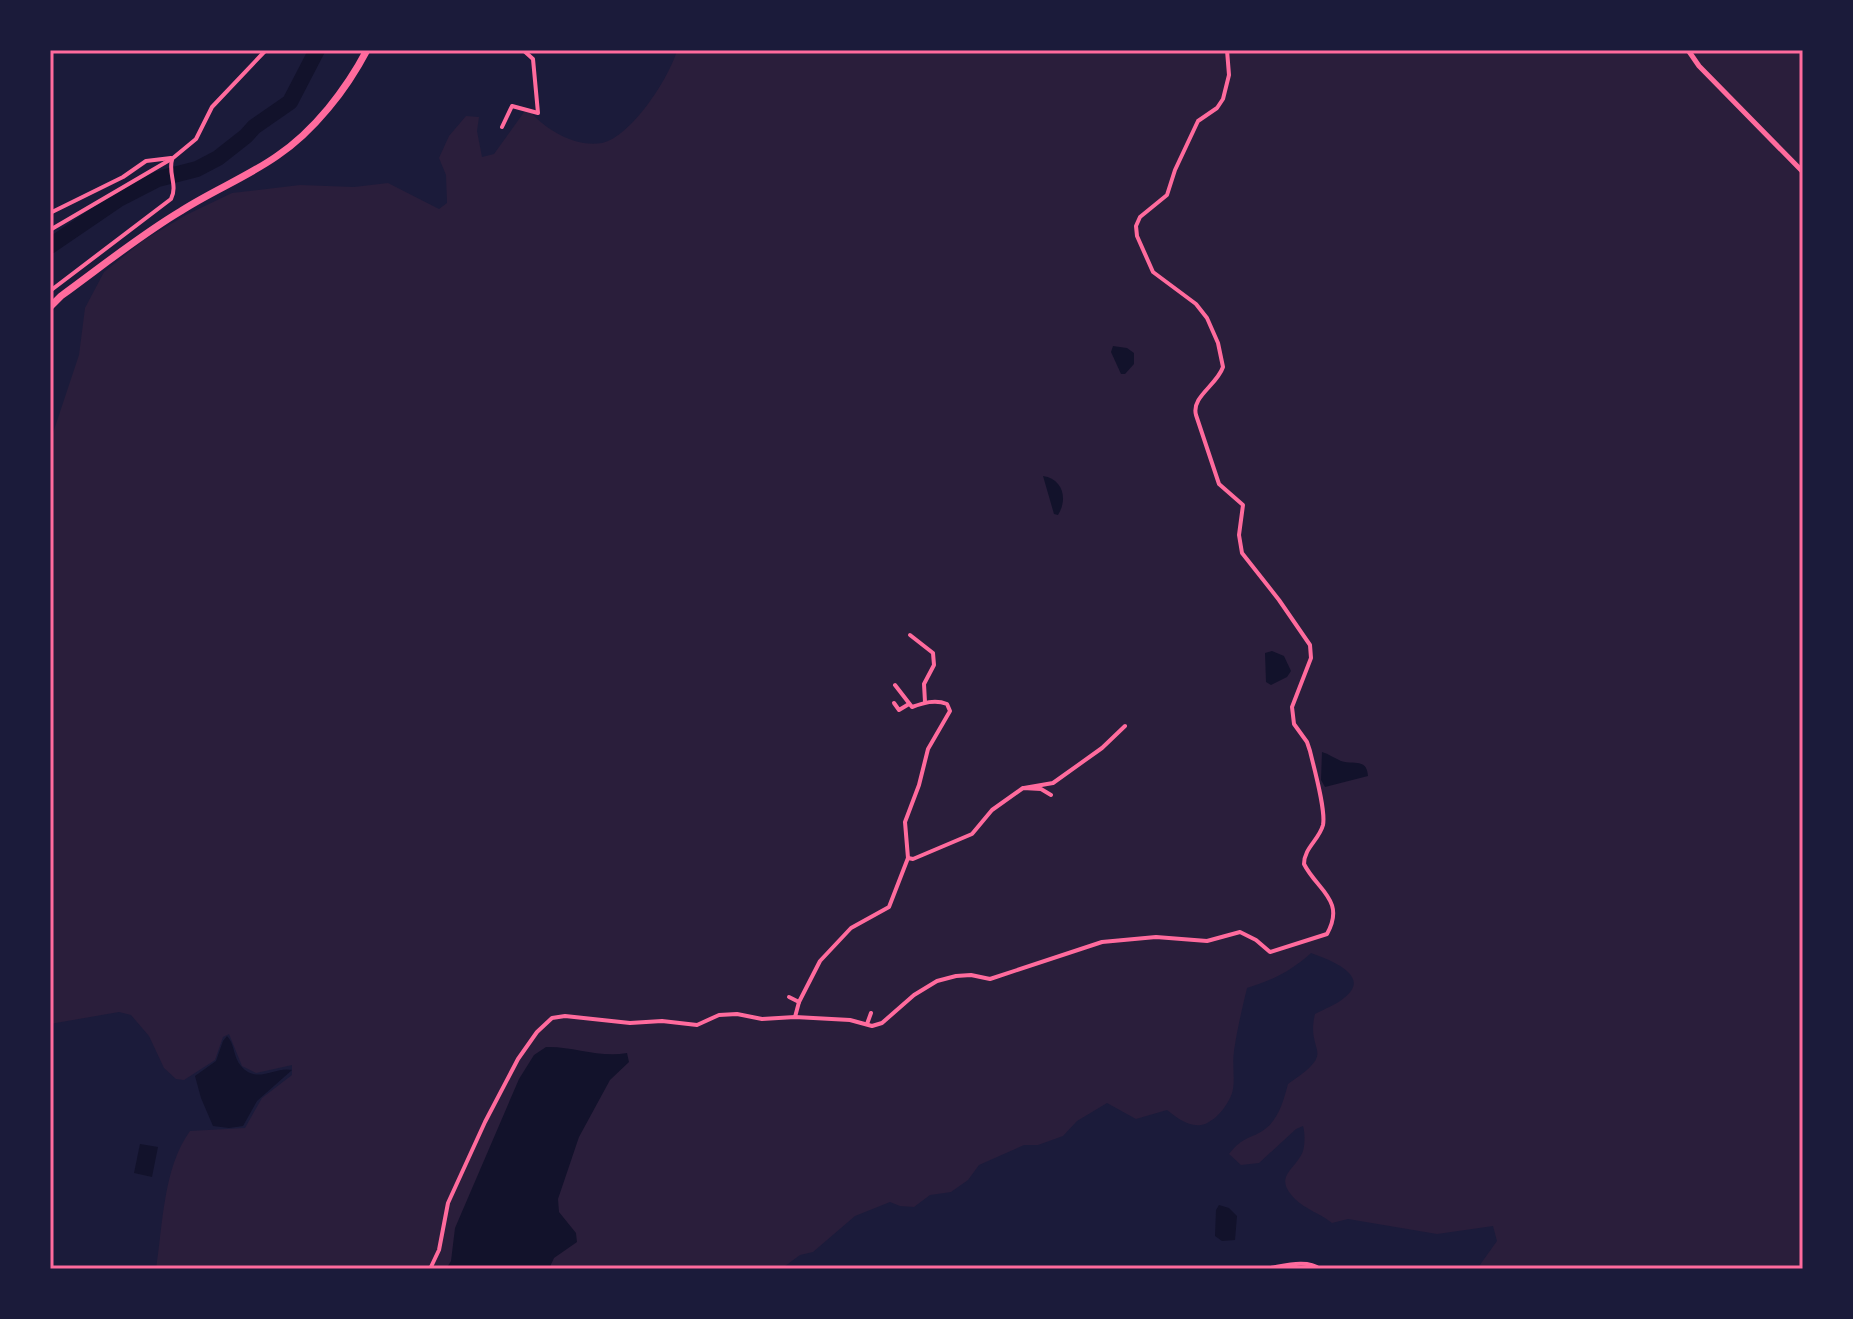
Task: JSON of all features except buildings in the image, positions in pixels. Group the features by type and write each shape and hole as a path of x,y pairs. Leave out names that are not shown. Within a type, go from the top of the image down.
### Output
{"highway":[{"path":"50,307 161,223 275,158 302,136 351,77 367,50"}],"street":[{"path":"50,230 173,158 196,139 212,107 266,50"},
{"path":"502,127 512,106 538,113 533,59 523,50"},
{"path":"430,1269 439,1250 448,1203 485,1122 518,1059 537,1032 552,1018 565,1016 630,1023 662,1021 697,1025 728,1014 762,1019 795,1017 872,1026 882,1023 914,995 937,981 971,975 990,979 999,977 1102,942 1156,937 1207,941 1240,932 1270,952 1323,937 1330,929 1332,900 1304,864 1310,845 1323,824 1323,808 1310,751 1294,724 1292,707 1311,658 1310,645 1242,553 1239,535 1243,505 1219,484 1196,415 1194,408 1197,401 1214,384 1223,367 1213,331 1196,304 1153,272 1137,236 1136,226 1140,217 1167,195 1198,121 1217,108 1223,99 1229,75 1227,50"},
{"path":"1688,50 1699,66 1803,172"},
{"path":"50,291 171,199 174,188 170,165 173,158"},
{"path":"50,213 123,177 146,161 173,158"},
{"path":"910,635 933,653 934,665 924,684 924,702"},
{"path":"795,1017 799,1002 820,961 851,928 889,907 908,858 905,822 928,749 950,711 942,701 924,702 912,707 895,685"},
{"path":"921,690 924,702"},
{"path":"894,703 899,710 909,704"},
{"path":"908,858 913,859 972,834 992,810 1023,788 1053,783 1102,748 1125,726"},
{"path":"1023,788 1041,789 1051,795"},
{"path":"789,997 799,1002"},
{"path":"867,1024 871,1013"},
{"path":"1264,1269 1305,1263 1320,1269"}],"shaded area":[{"path":"677,50 1803,50 1803,1269 1477,1269 1497,1241 1493,1226 1437,1234 1348,1219 1332,1223 1303,1206 1288,1191 1286,1179 1303,1151 1303,1126 1259,1163 1241,1165 1229,1154 1274,1120 1288,1084 1304,1073 1317,1057 1313,1027 1315,1014 1341,1000 1352,990 1354,982 1345,969 1311,953 1281,974 1247,988 1234,1051 1232,1094 1226,1106 1212,1120 1201,1125 1191,1124 1167,1110 1136,1119 1107,1103 1077,1121 1063,1136 1038,1145 1024,1145 979,1165 968,1180 951,1192 930,1195 914,1207 890,1202 855,1216 813,1252 800,1255 781,1269 156,1269 169,1179 190,1131 245,1128 262,1098 292,1075 292,1065 256,1073 242,1066 229,1034 223,1037 215,1060 184,1080 176,1079 164,1068 149,1036 131,1015 119,1012 50,1024 50,442 79,355 85,308 104,272 144,240 232,193 300,185 354,187 388,183 439,209 447,203 446,175 439,158 449,136 466,116 479,117 477,131 482,157 494,154 527,108 560,135 591,144 602,143 625,130 637,118 658,90"},
{"path":"1113,346 1127,348 1134,353 1134,364 1125,374 1121,374 1111,352"},
{"path":"1043,476 1055,481 1062,491 1063,503 1058,515 1054,514"},
{"path":"1272,651 1284,656 1291,671 1287,677 1271,685 1266,682 1265,653"},
{"path":"1322,752 1341,761 1362,764 1368,776 1325,787 1321,780"},
{"path":"227,1036 238,1062 247,1071 260,1075 292,1070 257,1101 243,1126 229,1128 213,1126 195,1076 216,1061"},
{"path":"546,1047 606,1054 627,1053 629,1062 610,1080 579,1137 558,1199 559,1212 576,1233 577,1242 554,1258 549,1269 446,1269 451,1261 455,1228 519,1079 534,1055"},
{"path":"140,1144 158,1147 152,1177 134,1173"},
{"path":"1219,1205 1229,1208 1237,1216 1235,1240 1222,1241 1215,1236"}],"waterway":[{"path":"50,246 119,199 158,179 197,169 218,158 290,102 317,50"}]}
